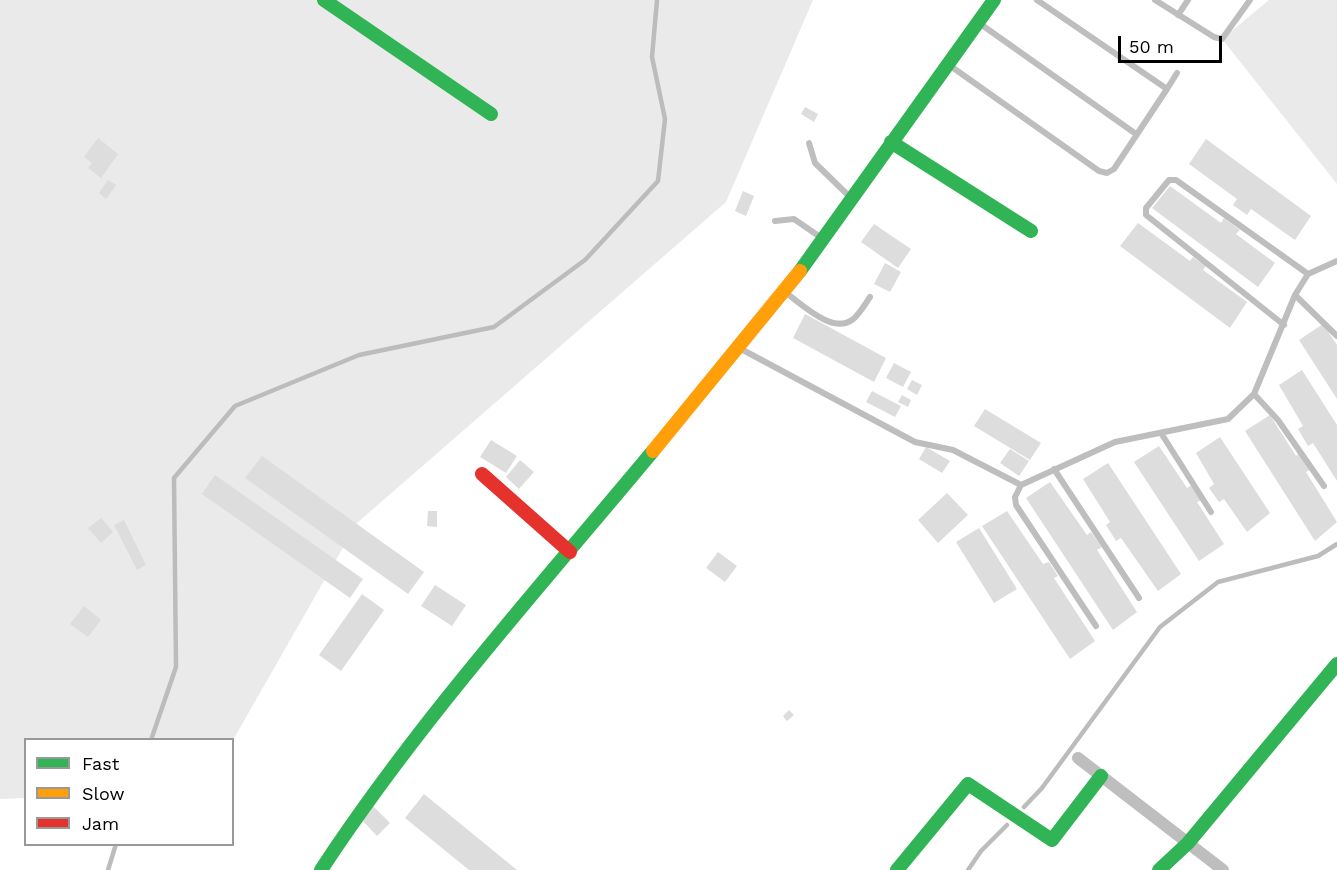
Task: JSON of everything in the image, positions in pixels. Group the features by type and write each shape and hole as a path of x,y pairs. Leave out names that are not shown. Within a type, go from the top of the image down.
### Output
{"street":[{"path":"324,0 491,114"},
{"path":"321,870 376,788 785,292 994,0"},
{"path":"891,142 1031,231"},
{"path":"482,474 570,552"},
{"path":"1159,870 1188,843 1337,664"},
{"path":"1077,758 1223,870"},
{"path":"897,870 968,784 1052,840 1101,776"}],"lane":[{"path":"1037,0 1167,89"},
{"path":"1155,0 1222,39 1250,0"},
{"path":"1178,15 1188,0"},
{"path":"978,23 1136,134"},
{"path":"949,64 1099,171 1107,173 1113,169 1177,73"},
{"path":"808,143 815,163 851,199"},
{"path":"1284,325 1146,215 1146,208 1169,180 1176,180 1308,274"},
{"path":"776,221 794,219 823,239"},
{"path":"1096,626 1016,505 1015,497 1021,485 1101,447 1228,419 1254,394 1295,295 1308,274 1337,261"},
{"path":"785,292 828,322 841,324 852,320 870,297"},
{"path":"1295,295 1337,336"},
{"path":"741,348 915,442 953,450 1021,485"},
{"path":"1254,394 1278,420 1324,486"},
{"path":"1161,433 1211,512"},
{"path":"1054,469 1138,598"}],"shaded area":[{"path":"0,0 813,0 726,202 357,523 234,738 24,738 24,798 0,799"},
{"path":"1269,0 1337,0 1337,184 1222,39"}],"building":[{"path":"805,107 818,114 814,122 801,114"},
{"path":"98,138 118,154 101,178 88,168 92,163 84,157"},
{"path":"1206,139 1311,216 1295,240 1251,209 1247,215 1233,205 1237,199 1189,164"},
{"path":"108,180 116,185 106,199 99,193"},
{"path":"1170,186 1221,223 1224,218 1240,230 1236,234 1275,263 1258,287 1152,208"},
{"path":"743,191 754,196 746,216 735,211"},
{"path":"1138,223 1190,261 1193,257 1206,266 1203,270 1247,302 1230,328 1120,246"},
{"path":"874,224 911,249 898,268 861,242"},
{"path":"885,263 901,272 890,292 874,284"},
{"path":"805,314 886,358 874,382 793,338"},
{"path":"1323,324 1337,345 1337,399 1299,340"},
{"path":"894,363 911,372 903,387 886,378"},
{"path":"1302,370 1337,425 1337,481 1313,443 1308,446 1298,429 1303,426 1279,385"},
{"path":"912,380 922,385 917,395 907,389"},
{"path":"872,391 901,406 895,417 866,402"},
{"path":"902,395 911,400 908,407 898,402"},
{"path":"985,409 1041,443 1030,460 974,426"},
{"path":"1270,415 1296,456 1300,453 1311,469 1306,472 1337,522 1315,541 1245,431"},
{"path":"1220,437 1270,513 1247,532 1224,499 1219,502 1209,488 1214,484 1196,453"},
{"path":"491,440 517,456 506,473 480,457"},
{"path":"1159,446 1187,488 1192,485 1202,500 1197,502 1224,544 1199,561 1134,462"},
{"path":"926,447 950,461 942,473 919,459"},
{"path":"1010,449 1029,461 1019,476 1000,463"},
{"path":"262,456 424,572 408,594 245,478"},
{"path":"520,460 534,472 519,489 506,477"},
{"path":"1108,463 1181,574 1158,591 1121,538 1116,541 1106,525 1110,522 1083,479"},
{"path":"215,475 363,579 350,598 202,494"},
{"path":"1050,482 1087,535 1091,532 1102,547 1097,550 1137,612 1113,630 1026,498"},
{"path":"947,493 968,515 938,543 918,520"},
{"path":"428,511 437,511 437,527 427,526"},
{"path":"1007,511 1043,564 1049,562 1058,576 1054,578 1095,641 1070,659 982,526"},
{"path":"101,518 113,532 101,543 88,528"},
{"path":"124,520 146,565 137,570 114,525"},
{"path":"979,528 1017,589 994,603 956,542"},
{"path":"718,552 737,566 725,582 706,568"},
{"path":"435,585 466,605 452,626 421,606"},
{"path":"362,594 384,610 341,671 319,655"},
{"path":"84,606 101,620 88,637 70,624"},
{"path":"789,710 794,715 787,721 783,716"},
{"path":"424,794 517,870 469,870 405,818"},
{"path":"373,806 390,823 377,836 360,818"}],"waterway":[{"path":"152,738 176,667 174,478 235,406 359,355 494,327 585,260 658,181 665,119 652,57 657,0"},
{"path":"1024,807 1042,788 1160,627 1218,582 1318,556 1337,544"},
{"path":"968,870 981,851 1007,825"},
{"path":"108,870 115,846"}],"traffic: fast":[{"path":"324,0 491,114"},
{"path":"800,271 994,0"},
{"path":"891,142 1031,231"},
{"path":"321,870 398,761 439,708 653,451"},
{"path":"1159,870 1188,843 1337,664"},
{"path":"897,870 968,784 1052,840 1101,776"}],"traffic: slow":[{"path":"653,451 800,271"}],"traffic: jam":[{"path":"482,474 570,552"}]}
